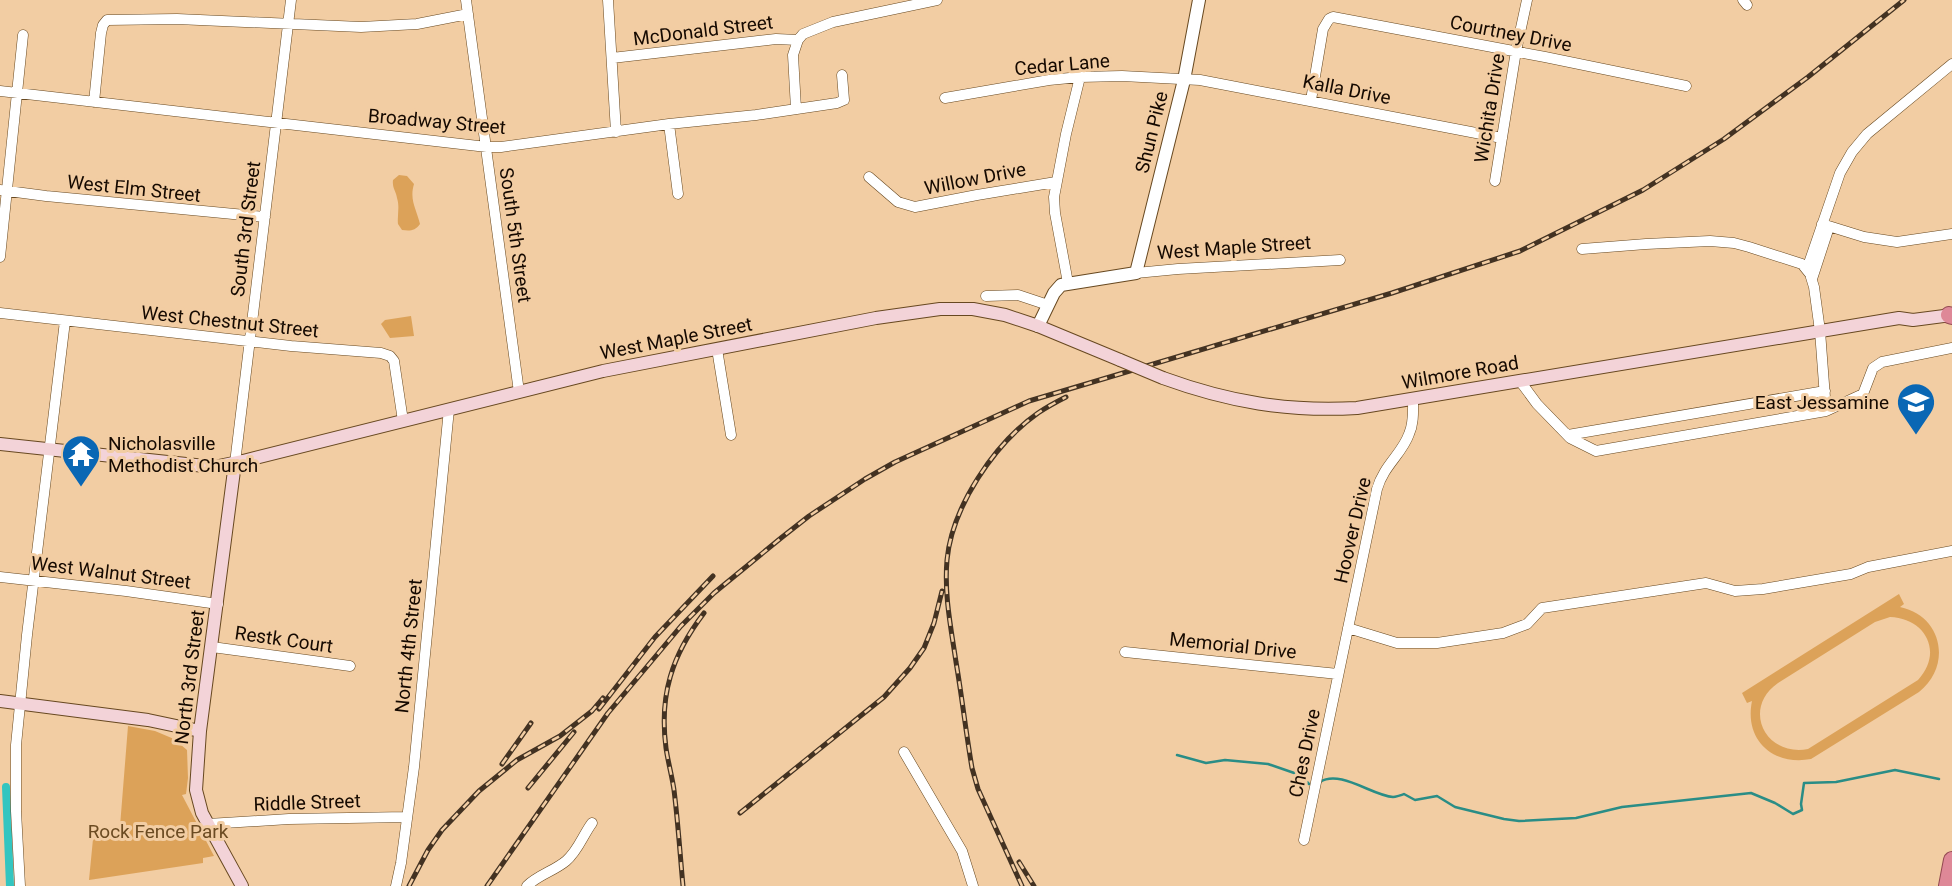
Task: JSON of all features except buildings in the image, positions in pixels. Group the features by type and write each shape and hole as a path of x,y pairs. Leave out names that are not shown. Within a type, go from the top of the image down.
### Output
{"highway":[{"path":"1947,886 1952,860"}],"main road":[{"name":"West Maple Street","path":"0,444 214,467 603,371 876,318 940,309 965,309 989,311 1038,326"},
{"name":"Wilmore Road","path":"1038,326 1163,378 1223,398 1295,409 1357,408 1413,400 1899,318 1913,320 1951,313"},
{"name":"North 3rd Street","path":"236,463 200,731 196,790 208,824 243,886"},
{"path":"0,701 148,720 200,731"}],"street":[{"name":"South 3rd Street","path":"236,463 291,0"},
{"name":"South 5th Street","path":"466,0 519,392"},
{"path":"608,0 616,132"},
{"path":"796,109 793,55 803,34 833,22 937,0"},
{"name":"Shun Pike","path":"1136,273 1184,80 1199,0"},
{"name":"Wichita Drive","path":"1495,181 1527,0"},
{"path":"94,102 103,24 115,18 361,27 399,25 468,14"},
{"name":"Courtney Drive","path":"1311,100 1323,29 1329,19 1334,17 1686,86"},
{"path":"0,257 4,190 23,35"},
{"name":"McDonald Street","path":"612,58 776,39 798,40"},
{"path":"1812,279 1840,173 1852,152 1867,134 1952,64"},
{"name":"Broadway Street","path":"0,90 486,147 520,145 837,103 844,100 842,75"},
{"name":"Cedar Lane","path":"945,98 1080,77 1122,76 1184,80"},
{"path":"1038,326 1057,288 1068,283 1054,197 1080,77"},
{"name":"Kalla Drive","path":"1184,80 1200,80 1311,100 1502,138"},
{"path":"669,124 678,194"},
{"name":"Willow Drive","path":"869,177 898,202 915,207 1056,183"},
{"name":"West Elm Street","path":"4,190 265,217"},
{"path":"1826,226 1864,237 1898,242 1952,234"},
{"path":"1807,268 1826,226"},
{"path":"1582,249 1710,241 1734,243 1796,261 1807,268 1812,279 1820,331 1826,411"},
{"name":"West Maple Street","path":"1068,283 1178,268 1340,260"},
{"path":"986,296 1018,295 1048,305"},
{"name":"West Chestnut Street","path":"0,313 376,352 390,356 394,361 403,421"},
{"path":"20,886 16,745 65,321"},
{"path":"1520,381 1537,404 1568,435 1597,451 1826,411 1863,394 1873,368 1882,362 1952,348"},
{"path":"717,349 731,435"},
{"path":"1568,435 1825,391"},
{"name":"Hoover Drive","path":"1338,674 1377,489 1384,471 1410,433 1413,400"},
{"name":"North 4th Street","path":"396,886 414,767 449,409"},
{"path":"1348,628 1397,643 1437,643 1503,633 1527,624 1542,608 1706,583 1735,591 1763,589 1852,574 1868,567 1952,551"},
{"name":"West Walnut Street","path":"0,577 218,604"},
{"name":"Restk Court","path":"212,647 351,666"},
{"name":"Memorial Drive","path":"1125,652 1338,674"},
{"name":"Ches Drive","path":"1304,840 1338,674"},
{"path":"904,752 962,851 973,886"},
{"name":"Riddle Street","path":"208,824 289,819 407,817"},
{"path":"527,886 569,858 592,822"}],"green space":[{"path":"399,175 407,176 414,184 413,200 420,224 412,230 402,230 398,224 398,201 393,180"},
{"path":"411,316 414,336 390,338 381,324 385,320"},
{"path":"1899,594 1904,604 1900,607 1915,612 1926,620 1938,643 1936,669 1919,692 1811,759 1785,758 1764,747 1752,727 1752,701 1747,703 1742,693","holes":["1890,617 1902,619 1921,630 1930,648 1926,669 1918,680 1808,749 1793,750 1780,746 1770,738 1763,729 1761,705 1778,683 1875,622"]},
{"name":"Rock Fence Park","path":"128,726 155,731 174,739 187,750 188,778 186,794 182,795 214,856 203,858 203,863 89,880 93,839 119,839"}],"waterway":[{"path":"1177,755 1206,763 1225,760 1268,764 1300,775 1309,784"},
{"path":"1320,782 1337,779 1385,796 1404,794 1415,800 1437,796 1455,807 1519,821 1576,818 1622,807 1751,793 1793,814 1802,810 1804,783 1836,782 1895,770 1939,779"},
{"path":"6,787 10,886"}],"railway":[{"path":"487,886 608,713 681,626 714,593 781,538 865,479 895,462 1029,401 1392,293 1520,251 1643,190 1724,139 1808,77 1904,0"},
{"path":"1022,886 978,789 972,768 948,611 947,560 957,519 966,498 991,459 1022,426 1066,397"},
{"path":"599,709 655,637 713,576"},
{"path":"740,813 884,697 924,648 942,591"},
{"path":"683,886 664,710 670,676 676,660 704,613"},
{"path":"409,886 442,830 479,791 517,760 560,736 592,711 603,698"},
{"path":"502,764 531,723"},
{"path":"528,788 574,732"},
{"path":"1019,862 1034,886"}],"place":[{"name":"East Jessamine","path":"1916,436"},
{"name":"Nicholasville Methodist Church","path":"81,488"}]}
